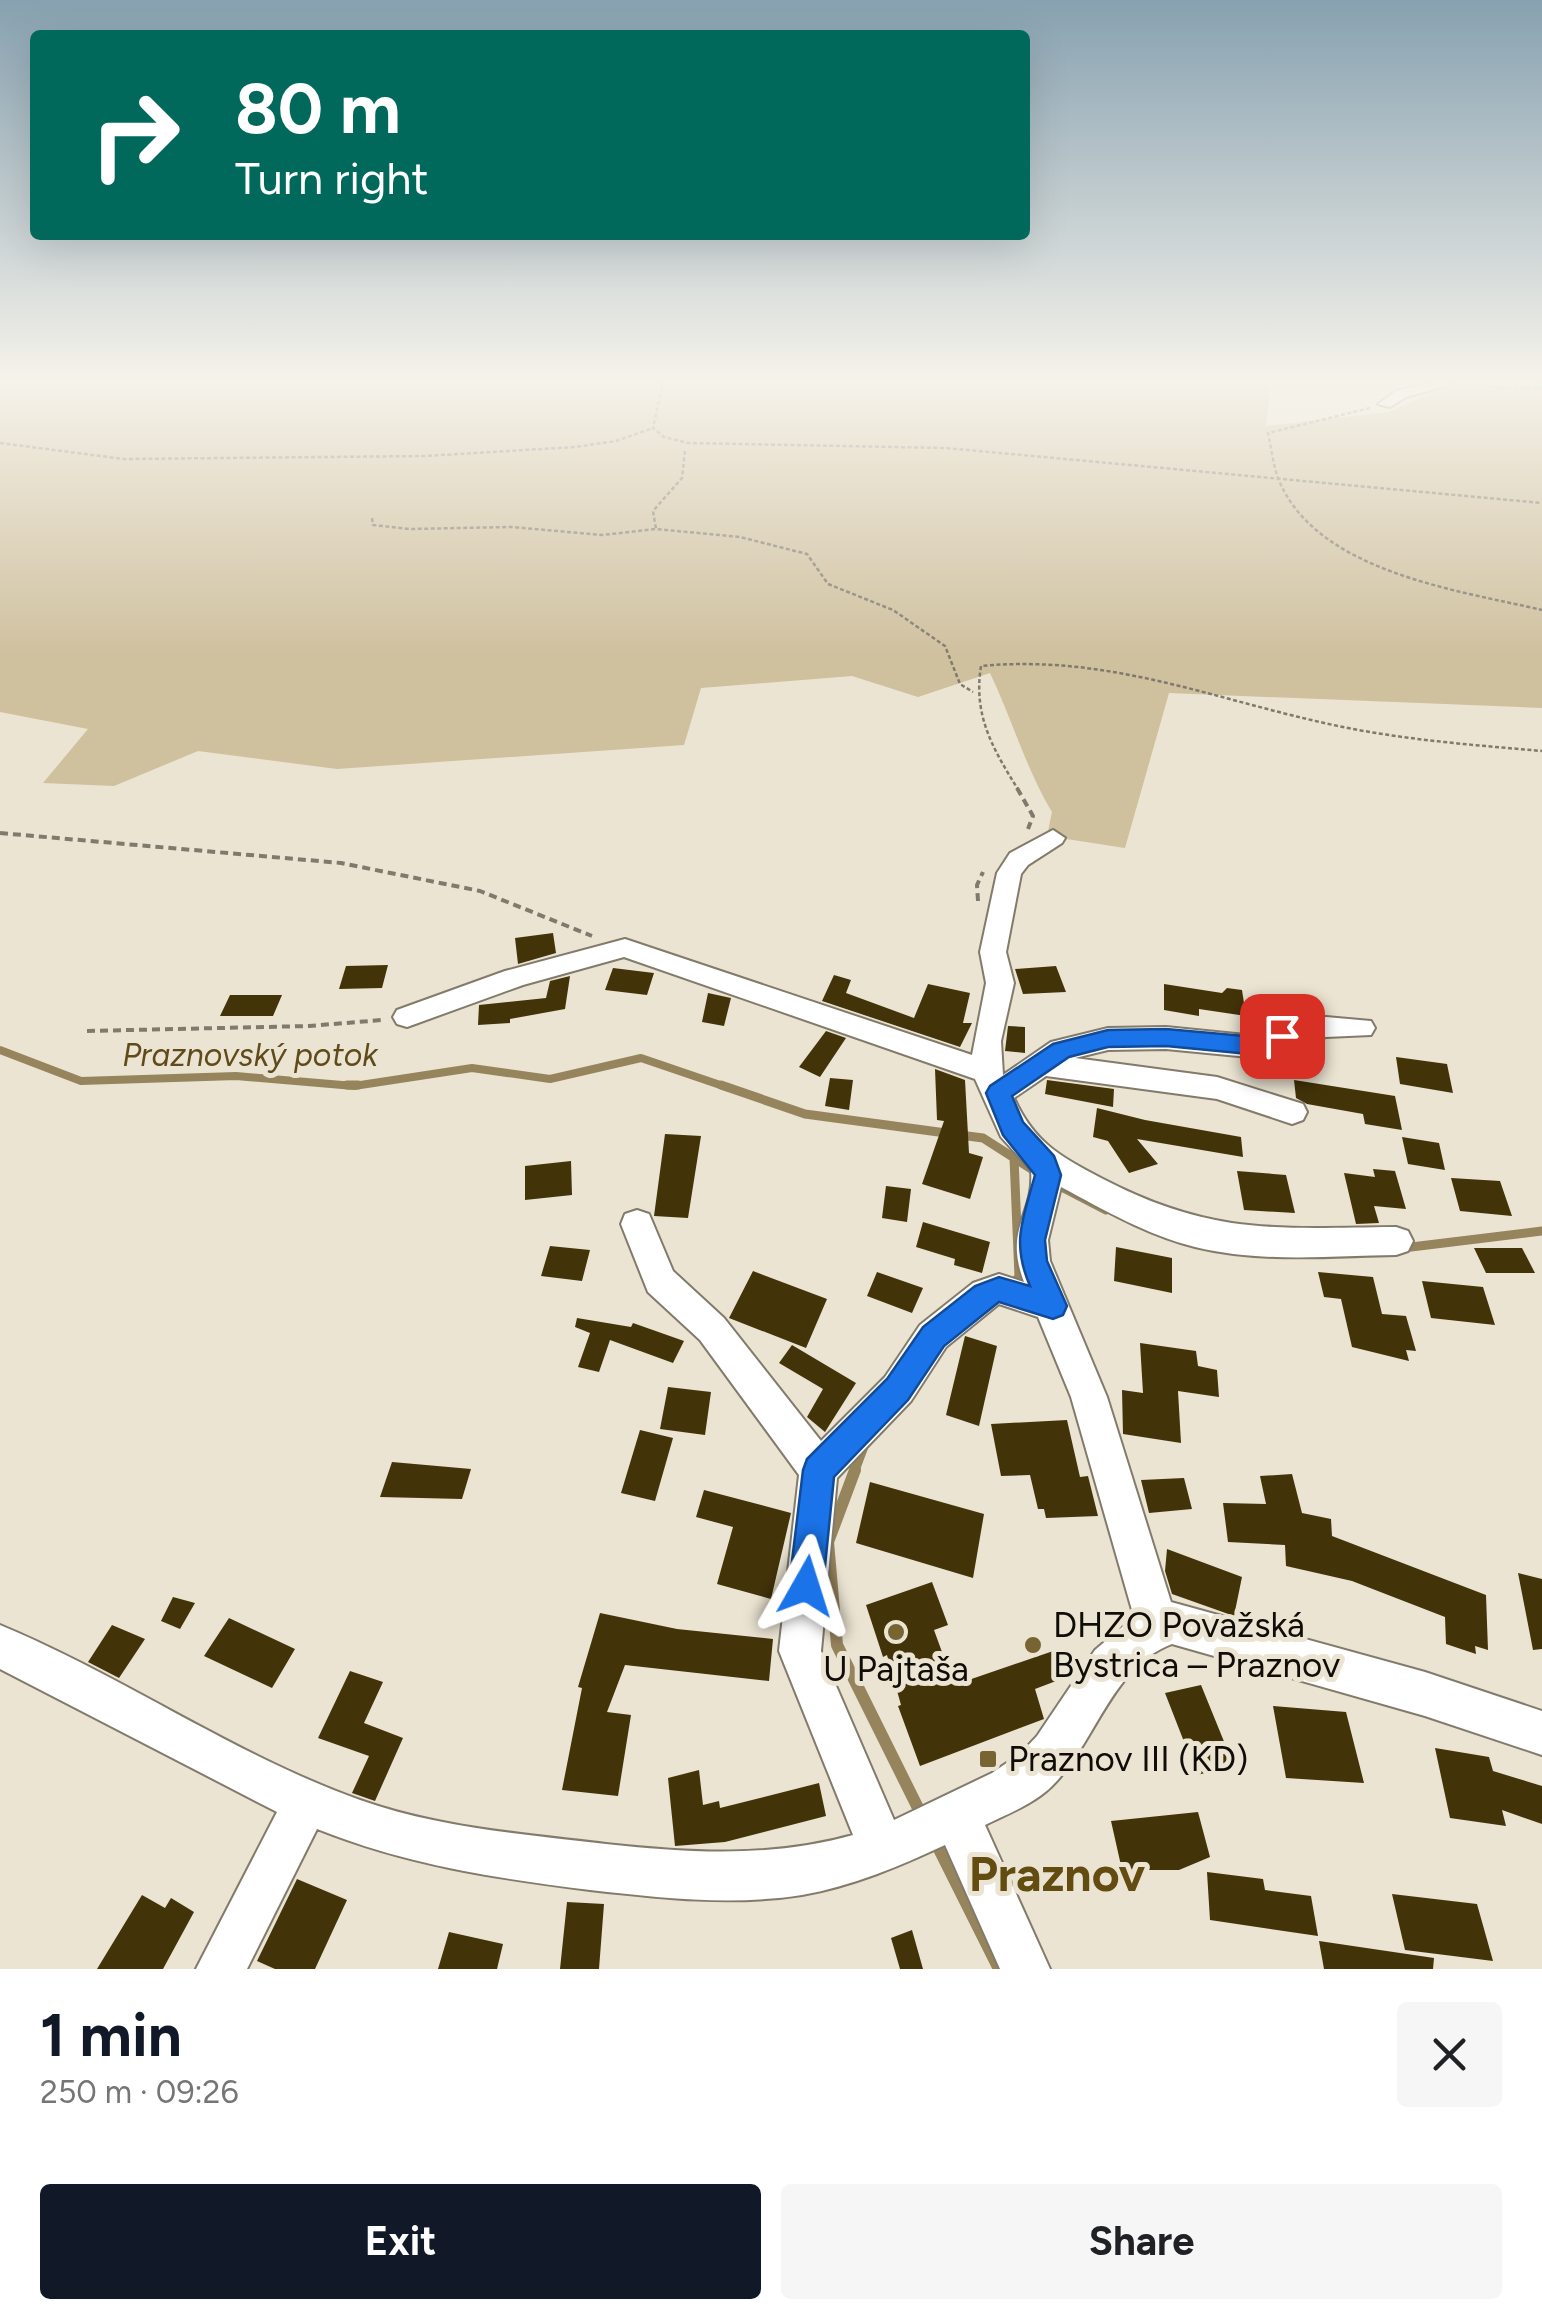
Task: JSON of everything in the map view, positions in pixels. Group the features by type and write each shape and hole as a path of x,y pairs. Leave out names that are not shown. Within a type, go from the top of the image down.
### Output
{"street":[{"path":"1039,837 1008,873 993,952 1000,983 986,1041 992,1082 1012,1128 1045,1179 1194,1232 1238,1239 1396,1241"},
{"path":"407,1017 515,978 625,948 992,1082 1040,1064 1062,1050 1108,1038 1166,1038 1259,1046 1282,1036 1326,1028 1361,1028"},
{"path":"1040,1064 1218,1088 1292,1112"},
{"path":"1045,1179 1031,1240 1033,1261 1095,1414 1158,1626"},
{"path":"637,1224 660,1281 712,1329 819,1470"},
{"path":"1025,1969 800,1651 819,1470 898,1390 934,1336 985,1294 999,1289 1053,1306"},
{"path":"0,1646 307,1801 363,1824 432,1842 523,1858 673,1875 748,1876 805,1871 926,1828 1001,1793 1037,1769 1130,1644 1158,1626 1172,1623 1424,1694 1542,1733"},
{"path":"221,1969 307,1801"}],"path":[{"path":"656,530 653,512 676,490 685,474"},
{"path":"1222,474 1542,503"},
{"path":"1276,474 1292,507 1308,526 1352,552 1405,578 1542,610"},
{"path":"372,518 373,526 409,529 512,527 602,534 656,530 740,538 807,554 828,584 892,610 945,646 960,684 974,692"},
{"path":"1039,837 1033,816 994,755 974,692 980,666 1021,660 1070,662 1222,694 1311,720 1440,742 1542,751"},
{"path":"0,834 341,863 480,891 625,948"},
{"path":"983,872 977,885 980,931 993,952"},
{"path":"88,1030 182,1026 307,1030 407,1017"}],"shaded area":[{"path":"0,474 1542,474 1542,708 1169,693 1125,848 1047,836 1052,812 990,673 918,697 852,676 701,688 684,745 337,769 198,751 114,786 43,783 88,729 0,712"}],"building":[{"path":"553,933 556,953 518,964 515,938"},
{"path":"388,965 382,988 339,989 346,966"},
{"path":"1056,966 1066,992 1023,994 1015,969"},
{"path":"613,968 654,973 647,995 605,990"},
{"path":"834,975 851,980 846,993 914,1018 928,984 970,993 963,1023 972,1023 960,1047 822,1001"},
{"path":"570,976 565,1009 510,1019 510,1023 478,1025 479,1005 546,998 550,981"},
{"path":"1164,984 1222,993 1227,988 1242,990 1246,1016 1199,1009 1199,1016 1164,1010"},
{"path":"708,993 731,998 724,1026 702,1022"},
{"path":"230,995 282,995 273,1016 220,1016"},
{"path":"1008,1026 1025,1027 1025,1053 1005,1051"},
{"path":"826,1031 846,1038 820,1077 799,1067"},
{"path":"1396,1057 1447,1064 1453,1093 1400,1084"},
{"path":"935,1069 965,1080 969,1153 983,1157 970,1199 922,1184 944,1121 937,1120"},
{"path":"830,1078 853,1080 849,1110 825,1106"},
{"path":"1047,1080 1114,1089 1113,1107 1045,1094"},
{"path":"1294,1080 1395,1096 1402,1130 1365,1124 1363,1114 1307,1104 1296,1098"},
{"path":"1097,1108 1241,1137 1243,1157 1137,1139 1158,1164 1129,1173 1108,1141 1093,1137"},
{"path":"665,1134 701,1136 688,1218 654,1216"},
{"path":"1402,1137 1439,1143 1445,1170 1408,1164"},
{"path":"571,1161 572,1195 525,1200 525,1166"},
{"path":"1373,1169 1395,1171 1406,1209 1374,1206 1379,1223 1356,1224 1344,1173 1375,1177"},
{"path":"1237,1171 1286,1175 1295,1213 1244,1210"},
{"path":"1451,1178 1500,1181 1512,1216 1460,1211"},
{"path":"886,1186 911,1189 907,1222 882,1218"},
{"path":"923,1222 990,1242 982,1273 954,1265 955,1259 916,1247"},
{"path":"550,1246 590,1250 582,1281 541,1276"},
{"path":"1116,1247 1172,1258 1172,1293 1114,1281"},
{"path":"1474,1248 1522,1248 1535,1273 1486,1273"},
{"path":"753,1271 827,1299 806,1348 729,1318"},
{"path":"877,1272 923,1288 912,1313 867,1296"},
{"path":"1318,1272 1373,1277 1382,1314 1406,1316 1416,1351 1406,1350 1409,1361 1352,1347 1341,1299 1324,1297"},
{"path":"1422,1281 1483,1287 1495,1325 1431,1318"},
{"path":"577,1318 631,1327 633,1323 684,1341 673,1363 610,1340 599,1372 578,1367 590,1333 575,1327"},
{"path":"965,1336 997,1346 979,1426 946,1415"},
{"path":"1140,1343 1196,1351 1198,1366 1217,1370 1219,1397 1178,1391 1181,1443 1123,1434 1122,1390 1143,1393"},
{"path":"792,1345 856,1383 825,1432 807,1417 823,1389 779,1363"},
{"path":"668,1387 711,1392 705,1435 660,1429"},
{"path":"1067,1420 1080,1477 1088,1476 1098,1516 1046,1518 1044,1509 1038,1509 1030,1475 1001,1476 991,1424"},
{"path":"640,1430 673,1438 655,1501 621,1493"},
{"path":"392,1462 471,1469 462,1499 380,1497"},
{"path":"1292,1474 1302,1513 1331,1519 1332,1536 1486,1595 1488,1650 1475,1646 1476,1654 1446,1644 1445,1617 1352,1581 1286,1566 1285,1545 1228,1542 1223,1503 1266,1504 1260,1476"},
{"path":"1184,1478 1192,1509 1149,1513 1141,1480"},
{"path":"870,1482 984,1514 973,1578 856,1543"},
{"path":"704,1490 791,1513 771,1599 717,1584 733,1527 696,1517"},
{"path":"1167,1549 1242,1577 1234,1616 1172,1594 1165,1571"},
{"path":"1518,1573 1542,1579 1542,1649 1533,1650"},
{"path":"932,1582 948,1625 934,1630 954,1685 1059,1649 1064,1678 1035,1689 1044,1719 920,1766 898,1706 901,1705 887,1655 883,1657 866,1605"},
{"path":"173,1597 195,1603 180,1629 161,1621"},
{"path":"600,1613 677,1629 773,1639 769,1681 625,1665 607,1712 631,1715 618,1796 562,1790 582,1688 578,1687"},
{"path":"229,1618 295,1649 272,1688 204,1656"},
{"path":"112,1625 145,1639 119,1678 88,1662"},
{"path":"350,1671 383,1682 364,1723 403,1738 375,1801 352,1793 369,1756 318,1738"},
{"path":"1201,1685 1234,1766 1197,1775 1165,1693"},
{"path":"1273,1706 1346,1712 1364,1783 1286,1778"},
{"path":"1435,1748 1489,1757 1493,1771 1542,1786 1542,1824 1502,1810 1506,1826 1450,1818"},
{"path":"699,1770 703,1805 719,1801 720,1808 819,1783 826,1816 725,1842 675,1846 668,1778"},
{"path":"1198,1812 1210,1857 1179,1870 1122,1870 1111,1821"},
{"path":"1207,1872 1263,1879 1265,1890 1311,1896 1318,1936 1210,1920"},
{"path":"297,1879 347,1900 315,1969 275,1969 257,1961"},
{"path":"1392,1894 1477,1904 1493,1961 1405,1950"},
{"path":"142,1895 165,1908 171,1898 194,1912 163,1969 97,1969"},
{"path":"567,1902 604,1904 599,1969 560,1969"},
{"path":"912,1930 923,1969 900,1969 891,1938"},
{"path":"449,1932 503,1944 497,1969 438,1969"},
{"path":"1319,1941 1434,1958 1433,1969 1324,1969"}],"waterway":[{"name":"Praznovský potok","path":"0,1050 81,1081 236,1076 354,1086 472,1068 550,1079 641,1058 729,1088"},
{"name":"Praznovský potok","path":"347,1085 358,1085"},
{"name":"Praznovský potok","path":"721,1085 805,1114 946,1133"},
{"name":"Praznovský potok","path":"960,1135 983,1138 1036,1172"},
{"path":"1011,1285 1019,1277 1014,1158"},
{"name":"Praznovský potok","path":"1052,1182 1106,1210"},
{"name":"Praznovský potok","path":"1403,1248 1542,1231"},
{"path":"854,1473 865,1444"},
{"path":"855,1470 828,1542 837,1645 923,1818"},
{"path":"934,1839 999,1969"}],"place":[{"name":"U Pajtaša","path":"896,1632"},
{"name":"DHZO Považská Bystrica – Praznov","path":"1033,1645"},
{"name":"Praznov III (KD)","path":"988,1759"}],"district":[{"name":"Praznov","path":"1057,1874"}],"route":[{"path":"806,1586 819,1470 898,1390 934,1336 985,1294 999,1289 1053,1306 1033,1261 1031,1240 1048,1175 1045,1164 1012,1128 999,1093 1062,1050 1108,1038 1166,1038 1259,1046 1282,1036"}]}
